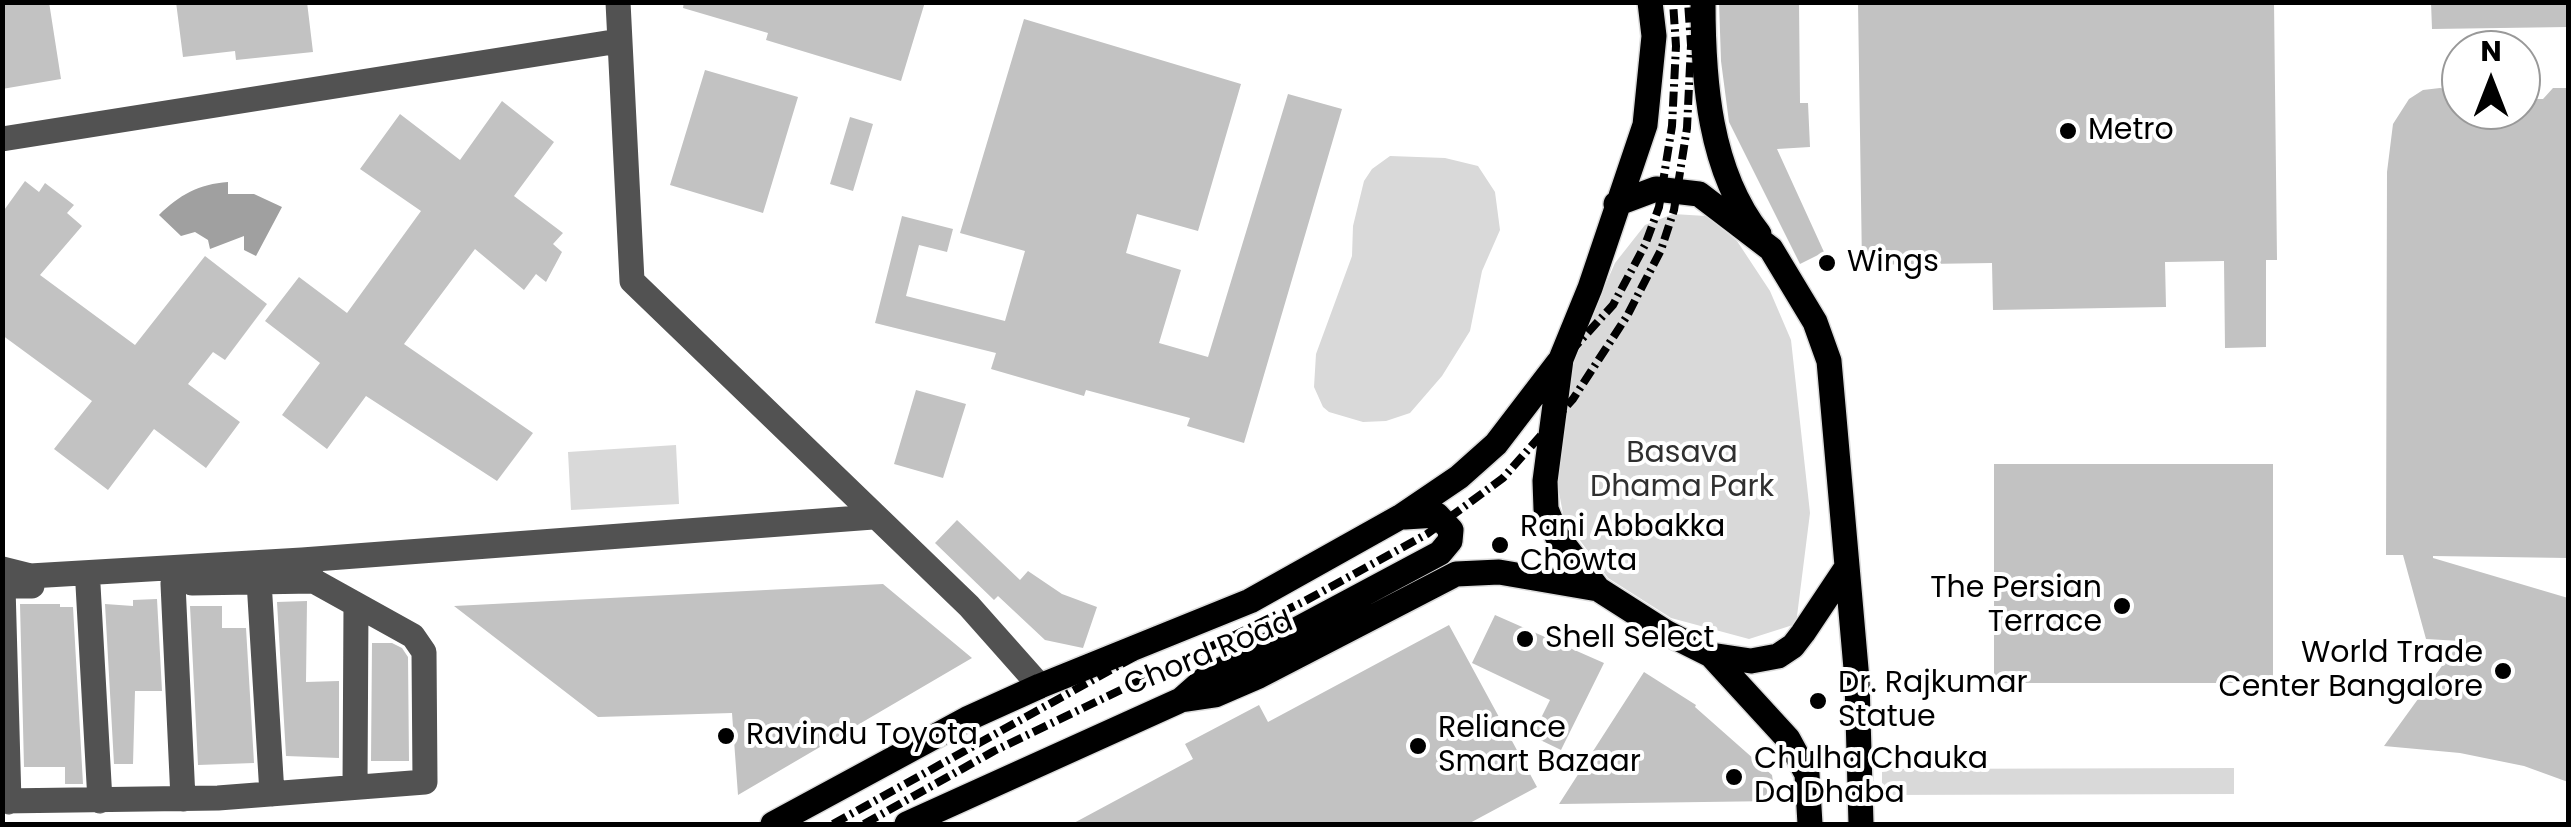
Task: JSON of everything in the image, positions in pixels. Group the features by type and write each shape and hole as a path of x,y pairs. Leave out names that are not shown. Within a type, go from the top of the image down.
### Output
{"main road":[{"path":"1650,2 1654,36 1645,125 1590,288 1561,359 1545,480 1546,509 1557,536 1598,588 1710,655 1788,739 1807,774 1810,824"},
{"path":"1703,2 1704,76 1716,146 1748,220 1815,322 1829,361 1858,698 1861,824"},
{"path":"1616,204 1656,189 1699,194 1771,250"},
{"path":"773,824 968,719 1250,601 1400,518 1459,477 1496,444 1561,359"},
{"path":"1181,700 1206,678 1440,554 1450,541 1452,530 1437,515 1400,518"},
{"path":"1710,655 1751,661 1778,656 1803,634 1847,566"},
{"name":"Chord Road","path":"907,824 1181,700 1215,695 1259,676 1456,574 1499,572 1598,588"}],"street":[{"path":"618,2 632,281 969,606 1040,686"},
{"path":"2,139 619,41"},
{"path":"2,568 30,576 308,571 873,516"},
{"path":"308,571 356,605 413,636 424,652 425,782 218,798 6,802 2,586 259,581 308,571"},
{"path":"259,581 272,794"},
{"path":"173,584 183,798"},
{"path":"88,585 100,801"},
{"path":"356,605 356,787"},
{"path":"218,798 222,824"}],"green space":[{"path":"1390,156 1445,158 1478,166 1495,192 1500,230 1482,271 1470,331 1442,376 1410,413 1386,421 1363,422 1323,407 1314,387 1316,354 1352,256 1353,226 1364,181 1372,169"},
{"name":"Basava Dhama Park","path":"1673,214 1706,216 1737,241 1770,291 1791,340 1810,513 1796,624 1749,639 1671,618 1608,578 1564,519 1558,487 1572,360 1615,263 1645,225"},
{"path":"676,445 679,504 571,510 568,452"},
{"path":"2234,768 2234,794 1882,795 1882,769"}],"shaded area":[{"path":"228,182 228,194 254,194 282,207 256,256 244,250 244,236 210,249 208,240 195,232 181,236 159,215 190,192"}],"building":[{"path":"2,2 49,2 61,79 2,89"},
{"path":"176,2 307,2 313,52 236,60 235,51 183,57"},
{"path":"684,2 925,2 901,81 766,40 768,33 683,8"},
{"path":"1719,2 1799,2 1800,103 1808,103 1810,147 1777,149 1824,252 1800,264 1729,122"},
{"name":"Metro","path":"1858,2 2274,2 2277,260 2266,260 2266,347 2225,348 2224,261 2165,262 2166,307 1993,310 1992,263 1862,265"},
{"path":"2431,2 2568,2 2568,27 2432,29"},
{"path":"1024,19 1241,84 1198,231 1137,214 1126,253 1181,270 1159,343 1208,357 1288,94 1342,109 1244,443 1187,426 1190,418 1086,390 1084,396 991,369 996,353 875,323 902,216 953,229 947,252 919,245 906,296 1005,321 1025,251 960,233"},
{"path":"705,70 798,97 763,213 670,185"},
{"path":"2441,88 2441,130 2541,130 2541,99 2553,88 2568,88 2568,558 2433,558 2568,598 2568,782 2524,766 2460,753 2384,746 2460,641 2426,639 2403,555 2386,555 2387,172 2393,124 2409,99 2423,90"},
{"path":"502,101 554,142 514,196 563,233 553,244 562,252 546,282 536,274 524,290 475,249 404,344 533,433 497,481 366,396 327,449 282,415 320,363 265,321 299,277 347,313 421,211 360,169 400,114 460,160"},
{"path":"850,117 873,124 853,191 830,184"},
{"path":"25,181 39,192 45,183 74,205 67,213 82,226 40,275 135,345 205,256 267,304 225,360 213,352 188,384 240,422 206,468 154,429 108,490 54,449 92,401 2,335 2,213"},
{"path":"916,390 966,404 943,478 894,464"},
{"path":"1994,464 2273,464 2273,683 1994,683"},
{"path":"957,520 1020,580 1028,571 1062,594 1097,607 1083,648 1045,640 998,596 994,600 935,543"},
{"path":"883,584 972,658 738,795 732,713 598,717 454,606"},
{"path":"157,599 162,691 135,691 133,764 114,764 105,604 133,606 133,600"},
{"path":"307,601 306,682 339,681 339,758 286,756 277,602"},
{"path":"20,604 73,607 83,784 65,784 65,767 24,767"},
{"path":"190,606 222,606 222,628 246,628 254,763 198,765"},
{"path":"1495,615 1604,663 1561,750 1532,736 1550,700 1472,663"},
{"name":"Reliance Smart Bazaar","path":"1449,625 1537,787 1468,824 1072,824 1193,759 1185,744 1259,705 1268,722"},
{"path":"372,643 392,643 408,657 409,761 371,761"},
{"path":"1644,672 1696,705 1772,775 1776,801 1559,804"}],"railway":[{"path":"833,824 1408,505 1479,452 1613,305 1645,245 1659,207 1672,126 1676,46 1673,2"},
{"path":"864,824 994,751 1303,602 1427,534 1503,478 1573,399 1627,316 1661,250 1674,210 1687,128 1691,45 1688,2"}],"place":[{"name":"Metro","path":"2068,131"},
{"name":"Wings","path":"1827,263"},
{"name":"Rani Abbakka Chowta","path":"1500,545"},
{"name":"The Persian Terrace","path":"2122,606"},
{"name":"Shell Select","path":"1525,639"},
{"name":"World Trade Center Bangalore","path":"2503,671"},
{"name":"Dr. Rajkumar Statue","path":"1818,701"},
{"name":"Ravindu Toyota","path":"726,736"},
{"name":"Reliance Smart Bazaar","path":"1418,746"},
{"name":"Chulha Chauka Da Dhaba","path":"1734,777"}]}
